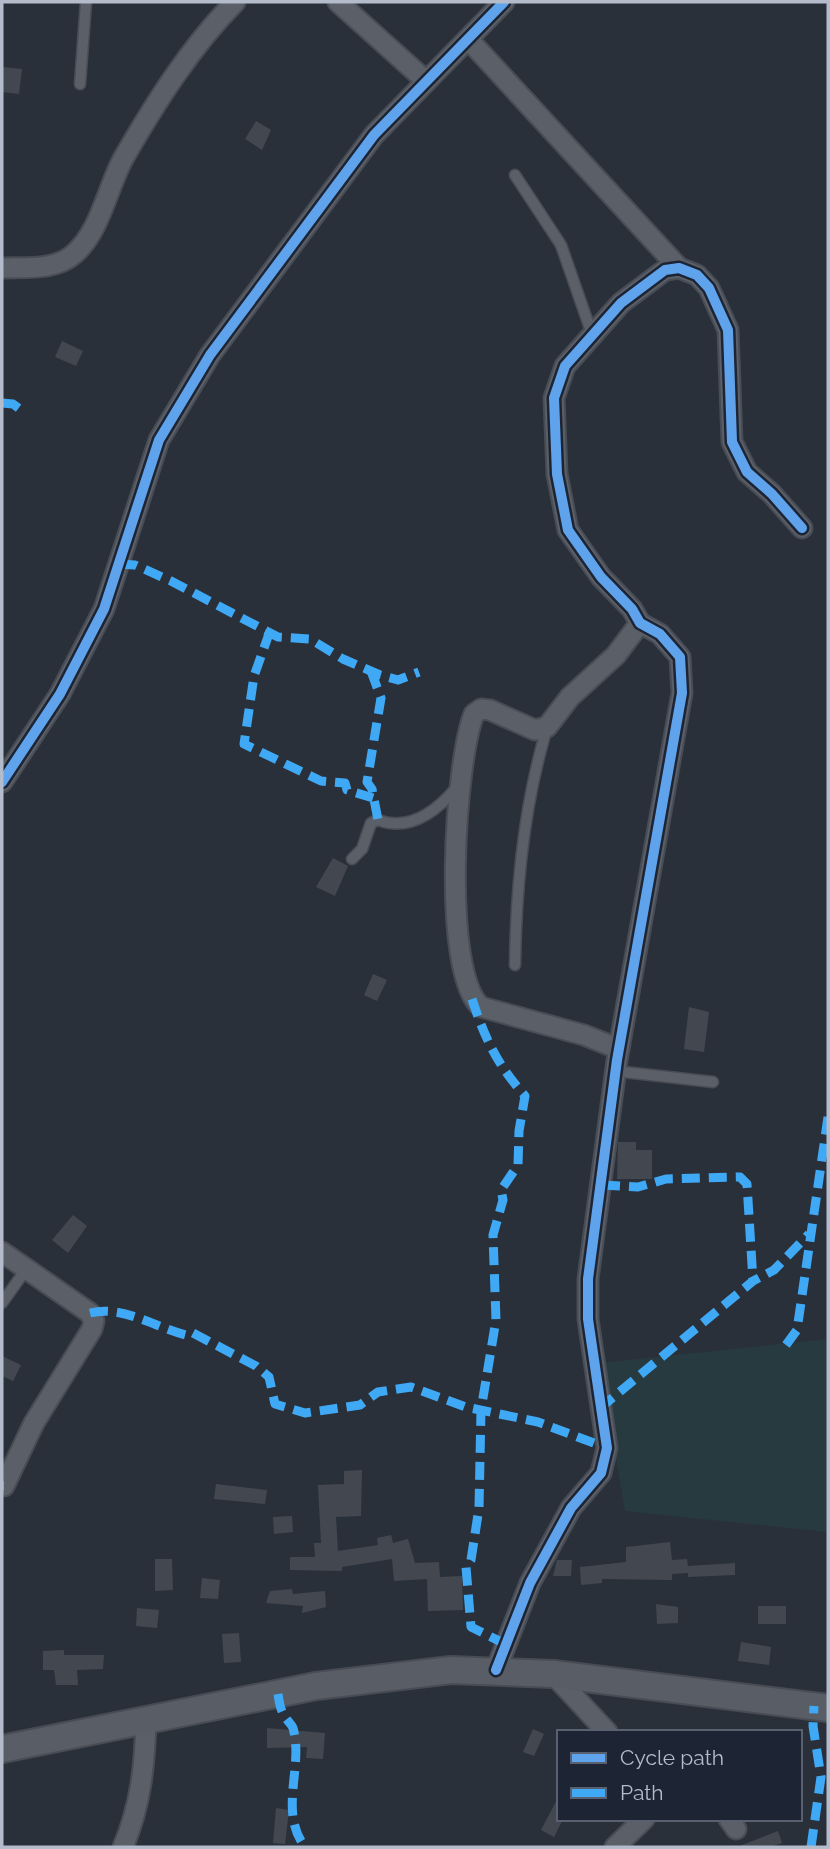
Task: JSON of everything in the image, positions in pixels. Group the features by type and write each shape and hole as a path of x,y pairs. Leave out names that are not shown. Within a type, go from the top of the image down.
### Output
{"street":[{"path":"2,268 60,263 85,243 122,161 146,121 215,22 235,2"},
{"path":"338,2 426,81"},
{"path":"2,782 60,694 104,609 159,440 183,398 303,227 374,135 504,2"},
{"path":"468,39 680,268 697,275 709,288 728,330 732,442 747,472 772,494 802,527"},
{"path":"496,1670 530,1583 571,1508 601,1473 607,1448 588,1319 587,1279 615,1071 651,880 682,684 680,657 660,634 640,623 632,609 601,577 568,530 557,474 554,398 565,366 621,303 665,270 680,268"},
{"path":"619,1049 584,1035 481,1007 472,999 458,934 455,858 462,782 474,714 481,709 490,709 535,730 547,727 570,698 616,654 640,623"},
{"path":"2,1252 90,1313 94,1321 92,1329 34,1423 4,1486"},
{"path":"2,1749 146,1718 355,1680 451,1670 553,1674 828,1708"},
{"path":"553,1674 605,1730"},
{"path":"123,1847 135,1818 145,1764 146,1718"},
{"path":"615,1847 642,1821"}],"lane":[{"path":"80,84 86,2"},
{"path":"515,175 561,245 592,334"},
{"path":"515,965 516,922 531,778 547,727"},
{"path":"352,859 362,849 371,823 378,820 393,825 405,825 442,805 462,782"},
{"path":"615,1071 713,1082"},
{"path":"2,1303 27,1268"}],"shaded area":[{"path":"828,1339 828,1532 625,1511 600,1363"}],"building":[{"path":"3,67 22,69 19,94 2,92"},
{"path":"256,121 271,130 262,150 245,139"},
{"path":"62,341 83,351 76,366 55,357"},
{"path":"333,858 348,866 335,896 316,887"},
{"path":"373,974 387,980 377,1001 364,995"},
{"path":"689,1007 709,1012 704,1052 684,1049"},
{"path":"618,1142 636,1142 636,1150 652,1150 652,1179 617,1179"},
{"path":"73,1215 87,1226 68,1253 52,1240"},
{"path":"2,1356 21,1365 13,1381 2,1376"},
{"path":"362,1470 361,1516 336,1517 338,1551 378,1545 377,1538 391,1535 393,1543 408,1539 415,1563 439,1562 440,1577 462,1576 463,1610 428,1611 427,1579 394,1581 392,1559 342,1567 342,1571 290,1570 290,1557 315,1557 314,1543 321,1543 318,1485 344,1484 344,1471"},
{"path":"216,1484 267,1490 265,1504 214,1499"},
{"path":"292,1516 293,1532 274,1534 273,1517"},
{"path":"670,1542 672,1560 687,1559 688,1566 735,1563 735,1575 688,1577 688,1573 672,1574 672,1580 602,1579 602,1583 581,1585 580,1567 626,1562 626,1547"},
{"path":"155,1559 172,1559 173,1590 155,1591"},
{"path":"557,1560 572,1560 571,1576 553,1576"},
{"path":"202,1578 220,1580 218,1599 200,1598"},
{"path":"292,1589 293,1594 325,1591 326,1607 302,1613 303,1606 266,1603 270,1591"},
{"path":"656,1604 678,1607 678,1623 657,1624"},
{"path":"758,1606 786,1606 786,1624 758,1624"},
{"path":"137,1608 159,1610 157,1628 136,1626"},
{"path":"239,1633 241,1662 224,1663 222,1634"},
{"path":"741,1642 771,1647 769,1665 738,1661"},
{"path":"64,1650 64,1655 104,1655 103,1669 77,1670 78,1685 56,1685 54,1670 43,1670 43,1651"},
{"path":"267,1728 325,1733 323,1759 306,1758 307,1747 267,1748"},
{"path":"533,1729 544,1734 534,1756 523,1752"},
{"path":"557,1800 557,1821 562,1821 554,1837 541,1830"},
{"path":"276,1808 289,1810 285,1844 273,1843"},
{"path":"778,1831 782,1843 770,1847 737,1847"}],"marked path":[{"path":"2,403 13,404 25,413"},
{"path":"119,564 135,565 171,581 278,637 310,639 343,659 380,675 398,680 419,672"},
{"path":"270,631 254,676 244,744 321,781 345,783 347,790 373,798"},
{"path":"371,671 381,698 367,782 372,789 378,820"},
{"path":"472,999 493,1050 525,1096 519,1131 518,1165 501,1190 503,1200 493,1235 496,1320 481,1410 479,1508 471,1560 466,1567 471,1627 507,1645"},
{"path":"786,1345 797,1330 828,1117"},
{"path":"602,1185 638,1187 666,1179 740,1177 747,1184 753,1281"},
{"path":"599,1409 753,1281 774,1270 809,1234"},
{"path":"90,1313 102,1311 126,1314 186,1335 191,1332 256,1366 269,1377 275,1404 305,1413 360,1405 378,1392 411,1387 466,1407 538,1422 607,1448"},
{"path":"278,1694 285,1717 293,1728 296,1743 293,1819 305,1847"},
{"path":"811,1847 821,1777 813,1726 814,1706"}],"cycle path":[{"path":"2,782 60,694 104,609 159,440 210,355 374,135 504,2"},
{"path":"496,1670 530,1583 571,1508 601,1473 607,1448 588,1319 588,1279 617,1060 682,693 680,657 660,634 640,623 632,609 601,577 568,530 557,474 554,398 565,366 621,303 665,270 679,268 697,275 709,288 728,330 732,442 747,472 772,494 802,528"}]}
